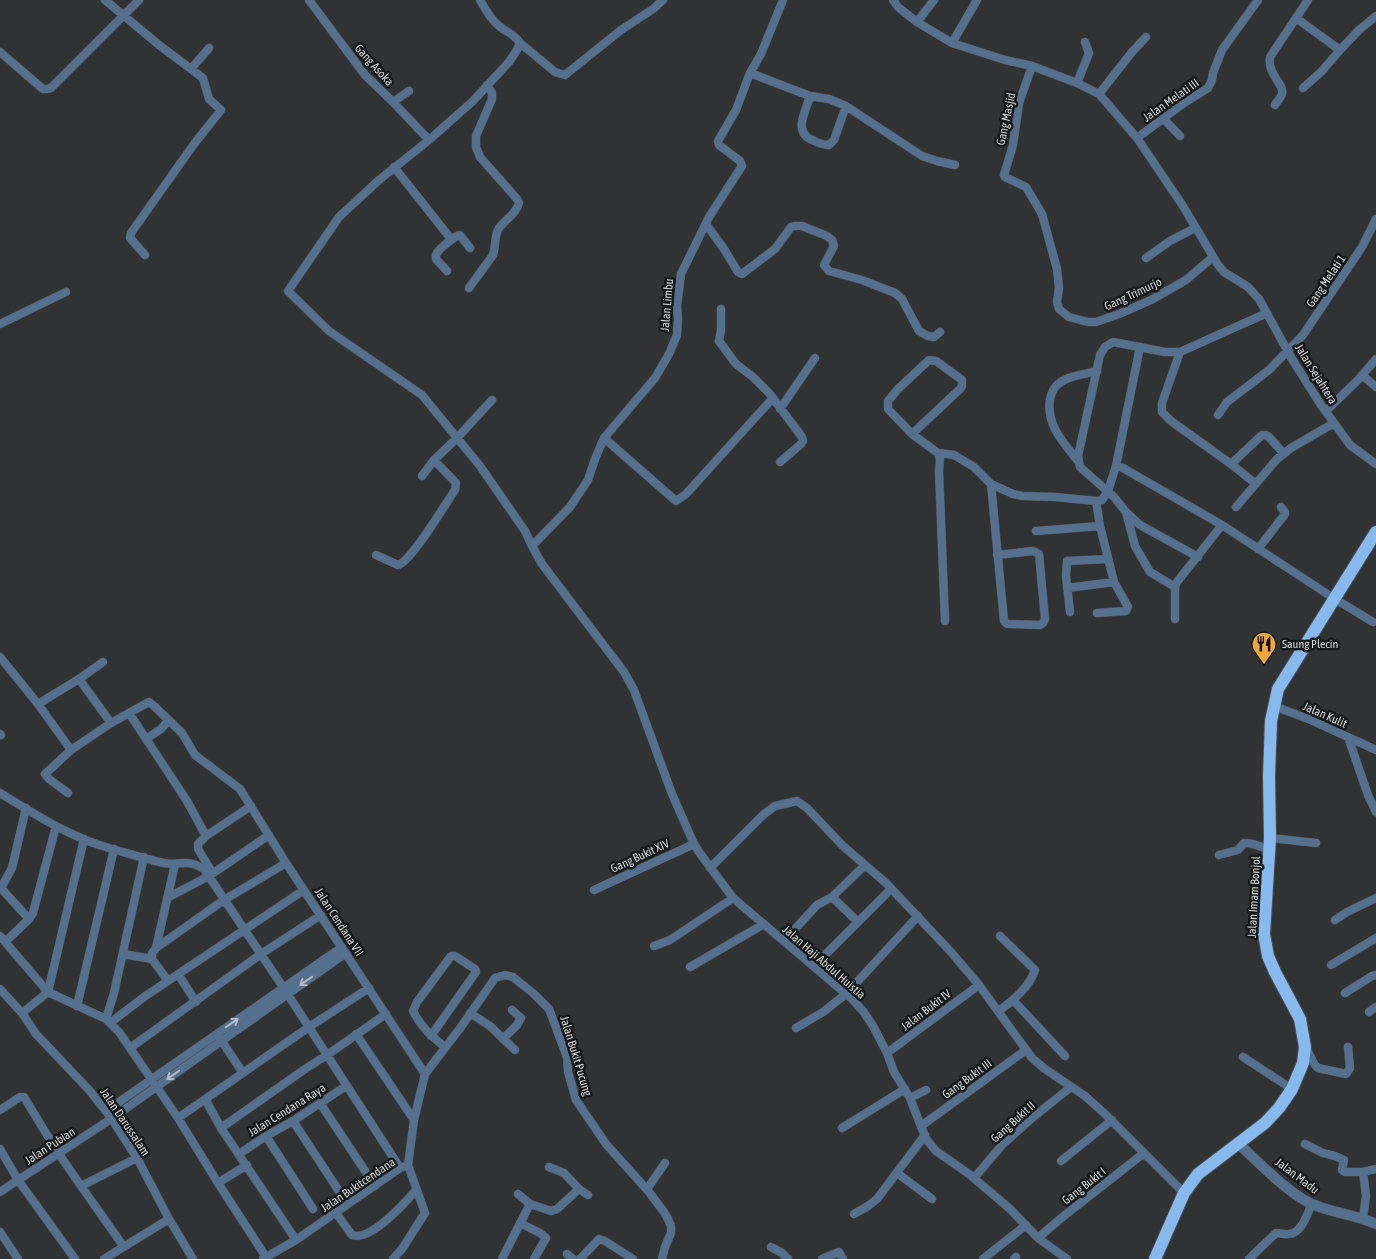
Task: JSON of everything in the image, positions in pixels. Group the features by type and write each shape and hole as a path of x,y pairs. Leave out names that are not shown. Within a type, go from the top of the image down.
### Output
{"highway":[{"name":"Jalan Imam Bonjol","path":"1154,1259 1184,1193 1198,1174 1265,1123 1279,1108 1292,1089 1303,1063 1305,1047 1300,1020 1275,972 1265,944 1264,934 1270,844 1269,776 1271,721 1278,689 1284,677 1376,532"}],"street":[{"path":"105,0 159,45 203,78 209,99 221,110 194,144 131,233 130,238 145,255"},
{"path":"0,52 45,89 51,88 138,0"},
{"name":"Gang Asoka","path":"309,0 365,75 429,140"},
{"path":"480,0 486,12 498,25 517,37 520,43 555,72 564,75 663,0"},
{"name":"Jalan Limbu","path":"532,546 570,507 588,480 604,438 655,378 669,354 677,334 677,306 681,274 709,217 742,166 740,161 719,145 718,141 736,110 750,73 761,54 783,0"},
{"path":"893,0 898,7 917,22 952,43 1005,60 1032,66 1077,83 1099,94 1137,138 1173,191 1213,257"},
{"path":"917,22 934,0"},
{"path":"952,43 975,0"},
{"name":"Jalan Melati III","path":"1137,138 1208,88 1222,50 1258,0"},
{"path":"1275,105 1283,92 1269,64 1270,57 1308,0"},
{"path":"1303,88 1321,72 1359,30 1376,16"},
{"path":"1296,18 1340,50"},
{"path":"1099,94 1132,52 1146,38"},
{"path":"1077,83 1089,53 1085,42"},
{"path":"451,240 394,167 429,140 473,101 509,62 520,43"},
{"path":"191,69 209,48"},
{"name":"Gang Masjid","path":"1005,177 1004,174 1013,145 1019,103 1032,66"},
{"path":"750,73 810,96 829,99 846,106 922,156 955,166"},
{"path":"468,288 493,255 498,231 516,210 519,203 480,157 476,148 476,136 492,99 492,93 487,85"},
{"path":"393,102 409,91"},
{"path":"810,96 801,124 802,132 806,137 822,144 829,145 834,140 846,106"},
{"path":"1163,118 1180,136"},
{"name":"Jalan Haji Abdul Huistia","path":"394,167 339,217 288,291 330,331 422,395 445,422 525,531 542,564 624,672 634,690 672,794 694,844 710,868 734,898 846,994 863,1011 873,1026 894,1072 910,1098 926,1139 936,1151 974,1178 1010,1209 1038,1238 1067,1259"},
{"name":"Gang Trimurjo","path":"1005,177 1026,187 1042,214 1057,269 1059,288 1056,302 1059,310 1069,317 1088,322 1102,320 1119,314 1151,300 1186,280 1213,257"},
{"name":"Gang Melati 1","path":"1218,415 1227,402 1269,370 1303,335 1362,247 1376,219"},
{"path":"706,224 738,272 742,274 775,249 791,227 802,226 827,236 832,240 834,246 824,265 829,271 862,280 895,293 902,299 919,331 934,337 940,332"},
{"path":"1146,258 1170,241 1195,228"},
{"path":"447,272 436,257 437,253 457,235 460,235 470,248"},
{"name":"Jalan Sejahtera","path":"1213,257 1224,272 1248,287 1259,299 1292,359 1334,423 1350,445 1376,464"},
{"path":"0,324 66,292"},
{"path":"721,308 719,341 736,364 753,377 772,399 802,438 801,444 780,462"},
{"path":"1078,461 1100,356 1105,347 1113,342 1166,352 1180,352 1267,313"},
{"path":"912,434 960,390 962,386 962,380 936,361 929,360 888,401 888,410 912,434 938,453 954,455 974,467 991,484 1013,494 1102,500 1108,491 1116,466 1140,347"},
{"path":"1180,352 1162,403 1162,412 1171,421 1256,484"},
{"path":"780,409 815,358"},
{"path":"1326,411 1376,358"},
{"path":"1097,371 1064,380 1056,386 1048,410 1052,424 1078,461 1080,467 1108,491 1126,512 1140,524 1198,557"},
{"path":"1362,375 1376,387"},
{"path":"604,438 676,501 686,494 772,399"},
{"path":"422,476 434,460 492,400"},
{"path":"1236,506 1277,459 1303,440 1334,423"},
{"path":"1231,464 1262,435 1269,437 1284,454"},
{"path":"938,453 940,459 945,621"},
{"path":"376,555 393,564 403,564 455,490 456,483 434,460"},
{"path":"1116,466 1133,473 1222,525 1373,622"},
{"path":"991,484 997,555 1004,622 1007,624 1040,625 1045,619 1039,554 1033,551 997,555"},
{"path":"1096,501 1100,526 1114,582 1125,598 1128,607 1126,611 1097,613"},
{"path":"1258,549 1285,514 1281,507"},
{"path":"1126,512 1135,546 1150,572 1175,587"},
{"path":"1175,619 1175,587 1222,525"},
{"path":"1036,531 1100,526"},
{"path":"1070,612 1066,576 1067,561 1108,559"},
{"path":"1067,588 1114,582"},
{"path":"0,657 38,704 71,750"},
{"path":"38,704 103,662"},
{"path":"79,679 111,722"},
{"name":"Jalan Cendana VII","path":"129,713 149,702 182,734 195,755 240,789 286,863 425,1074"},
{"name":"Jalan Kulit","path":"1274,706 1311,720 1348,738 1376,812"},
{"path":"68,793 49,780 45,774 71,750 111,722 129,713 187,801 206,836"},
{"path":"146,739 161,729 169,720"},
{"path":"1348,738 1376,750"},
{"path":"0,793 56,826 84,839 164,863 188,862 196,864 204,868 211,875"},
{"path":"710,868 764,814 775,806 796,801 807,808 843,846 891,889 951,952 979,985 1032,1058 1085,1096 1112,1120 1184,1193"},
{"path":"251,806 206,836 198,844 198,849 224,900 262,954 346,1086 404,1167 416,1190 425,1213 393,1259"},
{"path":"26,808 12,868 1,887 29,919"},
{"path":"56,826 33,913 29,919 3,939 48,992 108,1021 119,1032 178,1118 265,1258"},
{"path":"167,898 211,875 269,835"},
{"path":"22,1013 48,992 84,839"},
{"path":"1219,855 1238,850 1244,843 1248,842 1262,848 1270,844 1316,843"},
{"name":"Gang Bukit XIV","path":"594,890 694,844"},
{"path":"77,1006 114,849"},
{"path":"108,1021 144,858"},
{"path":"168,981 152,959 152,953 156,948 224,900 286,863"},
{"path":"156,948 175,864"},
{"path":"784,941 816,905 832,897 864,865"},
{"path":"814,966 891,889"},
{"path":"108,1021 304,890"},
{"path":"832,897 858,922"},
{"path":"654,946 670,940 734,898"},
{"path":"1335,920 1346,912 1376,898"},
{"path":"130,1048 262,954 321,915"},
{"path":"796,1028 823,1012 846,994 918,916"},
{"path":"690,967 764,924"},
{"path":"999,1012 1013,1000 1032,978 1035,970 1000,936"},
{"path":"1331,965 1376,938"},
{"path":"106,1111 217,1034 285,991 344,950"},
{"path":"123,954 152,959"},
{"path":"431,1036 476,973 476,969 456,956 451,956 416,1002 413,1011 431,1036 445,1047"},
{"path":"178,974 196,1002"},
{"name":"Jalan Bukit Pucung","path":"445,1047 495,978 505,975 513,977 533,993 549,1009 567,1057 568,1072 576,1100 606,1144 664,1212 671,1226 671,1233 662,1259"},
{"path":"1345,993 1376,975"},
{"name":"Jalan Bukit IV","path":"887,1054 979,985"},
{"path":"178,1118 309,1027 369,988"},
{"name":"Jalan Darussalam","path":"0,989 22,1013 36,1034 90,1091 106,1111 137,1158 169,1219 193,1259"},
{"name":"Jalan Pubian","path":"0,1192 157,1087 222,1041 285,991"},
{"path":"1013,1000 1065,1056"},
{"path":"1369,1012 1376,1007"},
{"path":"503,1039 517,1025 520,1018 512,1010"},
{"path":"470,1013 490,1026 515,1050"},
{"path":"221,1128 386,1014"},
{"path":"217,1034 243,1073"},
{"path":"356,1034 414,1120"},
{"name":"Jalan Bukitcendana","path":"265,1258 296,1240 404,1167 425,1074 445,1047"},
{"path":"1305,1047 1318,1068 1346,1074 1350,1068 1348,1047"},
{"name":"Gang Bukit III","path":"921,1126 1026,1050"},
{"path":"1243,1057 1292,1089"},
{"name":"Jalan Cendana Raya","path":"239,1154 346,1086"},
{"name":"Gang Bukit II","path":"974,1178 1003,1144 1030,1119 1072,1087"},
{"path":"842,1128 905,1089"},
{"path":"910,1098 926,1090"},
{"path":"0,1110 20,1097 24,1097 59,1150 59,1154 124,1247"},
{"path":"205,1100 221,1128 296,1240"},
{"path":"320,1103 375,1186"},
{"path":"1061,1161 1112,1120"},
{"path":"293,1121 339,1191"},
{"path":"266,1136 313,1209"},
{"path":"854,1214 877,1199 925,1136"},
{"name":"Jalan Madu","path":"1239,1144 1287,1188 1303,1199 1317,1206 1363,1218 1376,1224"},
{"path":"1305,1144 1344,1160 1342,1170 1345,1172 1363,1172 1376,1168"},
{"path":"0,1149 18,1180 75,1259"},
{"name":"Gang Bukit I","path":"1038,1238 1144,1152"},
{"path":"81,1186 137,1158"},
{"path":"646,1189 665,1163"},
{"path":"218,1183 247,1165"},
{"path":"549,1167 564,1173 578,1189 588,1195"},
{"path":"1363,1172 1366,1196 1363,1218"},
{"path":"897,1173 932,1199"},
{"path":"518,1194 530,1204 551,1211 557,1209 578,1189"},
{"path":"336,1213 352,1235 361,1235 371,1231 391,1217 416,1190"},
{"path":"504,1259 530,1204"},
{"path":"1249,1259 1276,1233 1288,1235 1296,1232 1317,1206"},
{"path":"104,1259 169,1219"},
{"path":"520,1223 546,1238 534,1259"},
{"path":"983,1259 1026,1225"},
{"path":"0,1232 18,1259"},
{"path":"580,1259 599,1239 633,1259"},
{"path":"771,1248 782,1253 788,1259"},
{"path":"822,1259 839,1252 843,1259"}],"place":[{"name":"Saung Plecin","path":"1264,665"}]}
